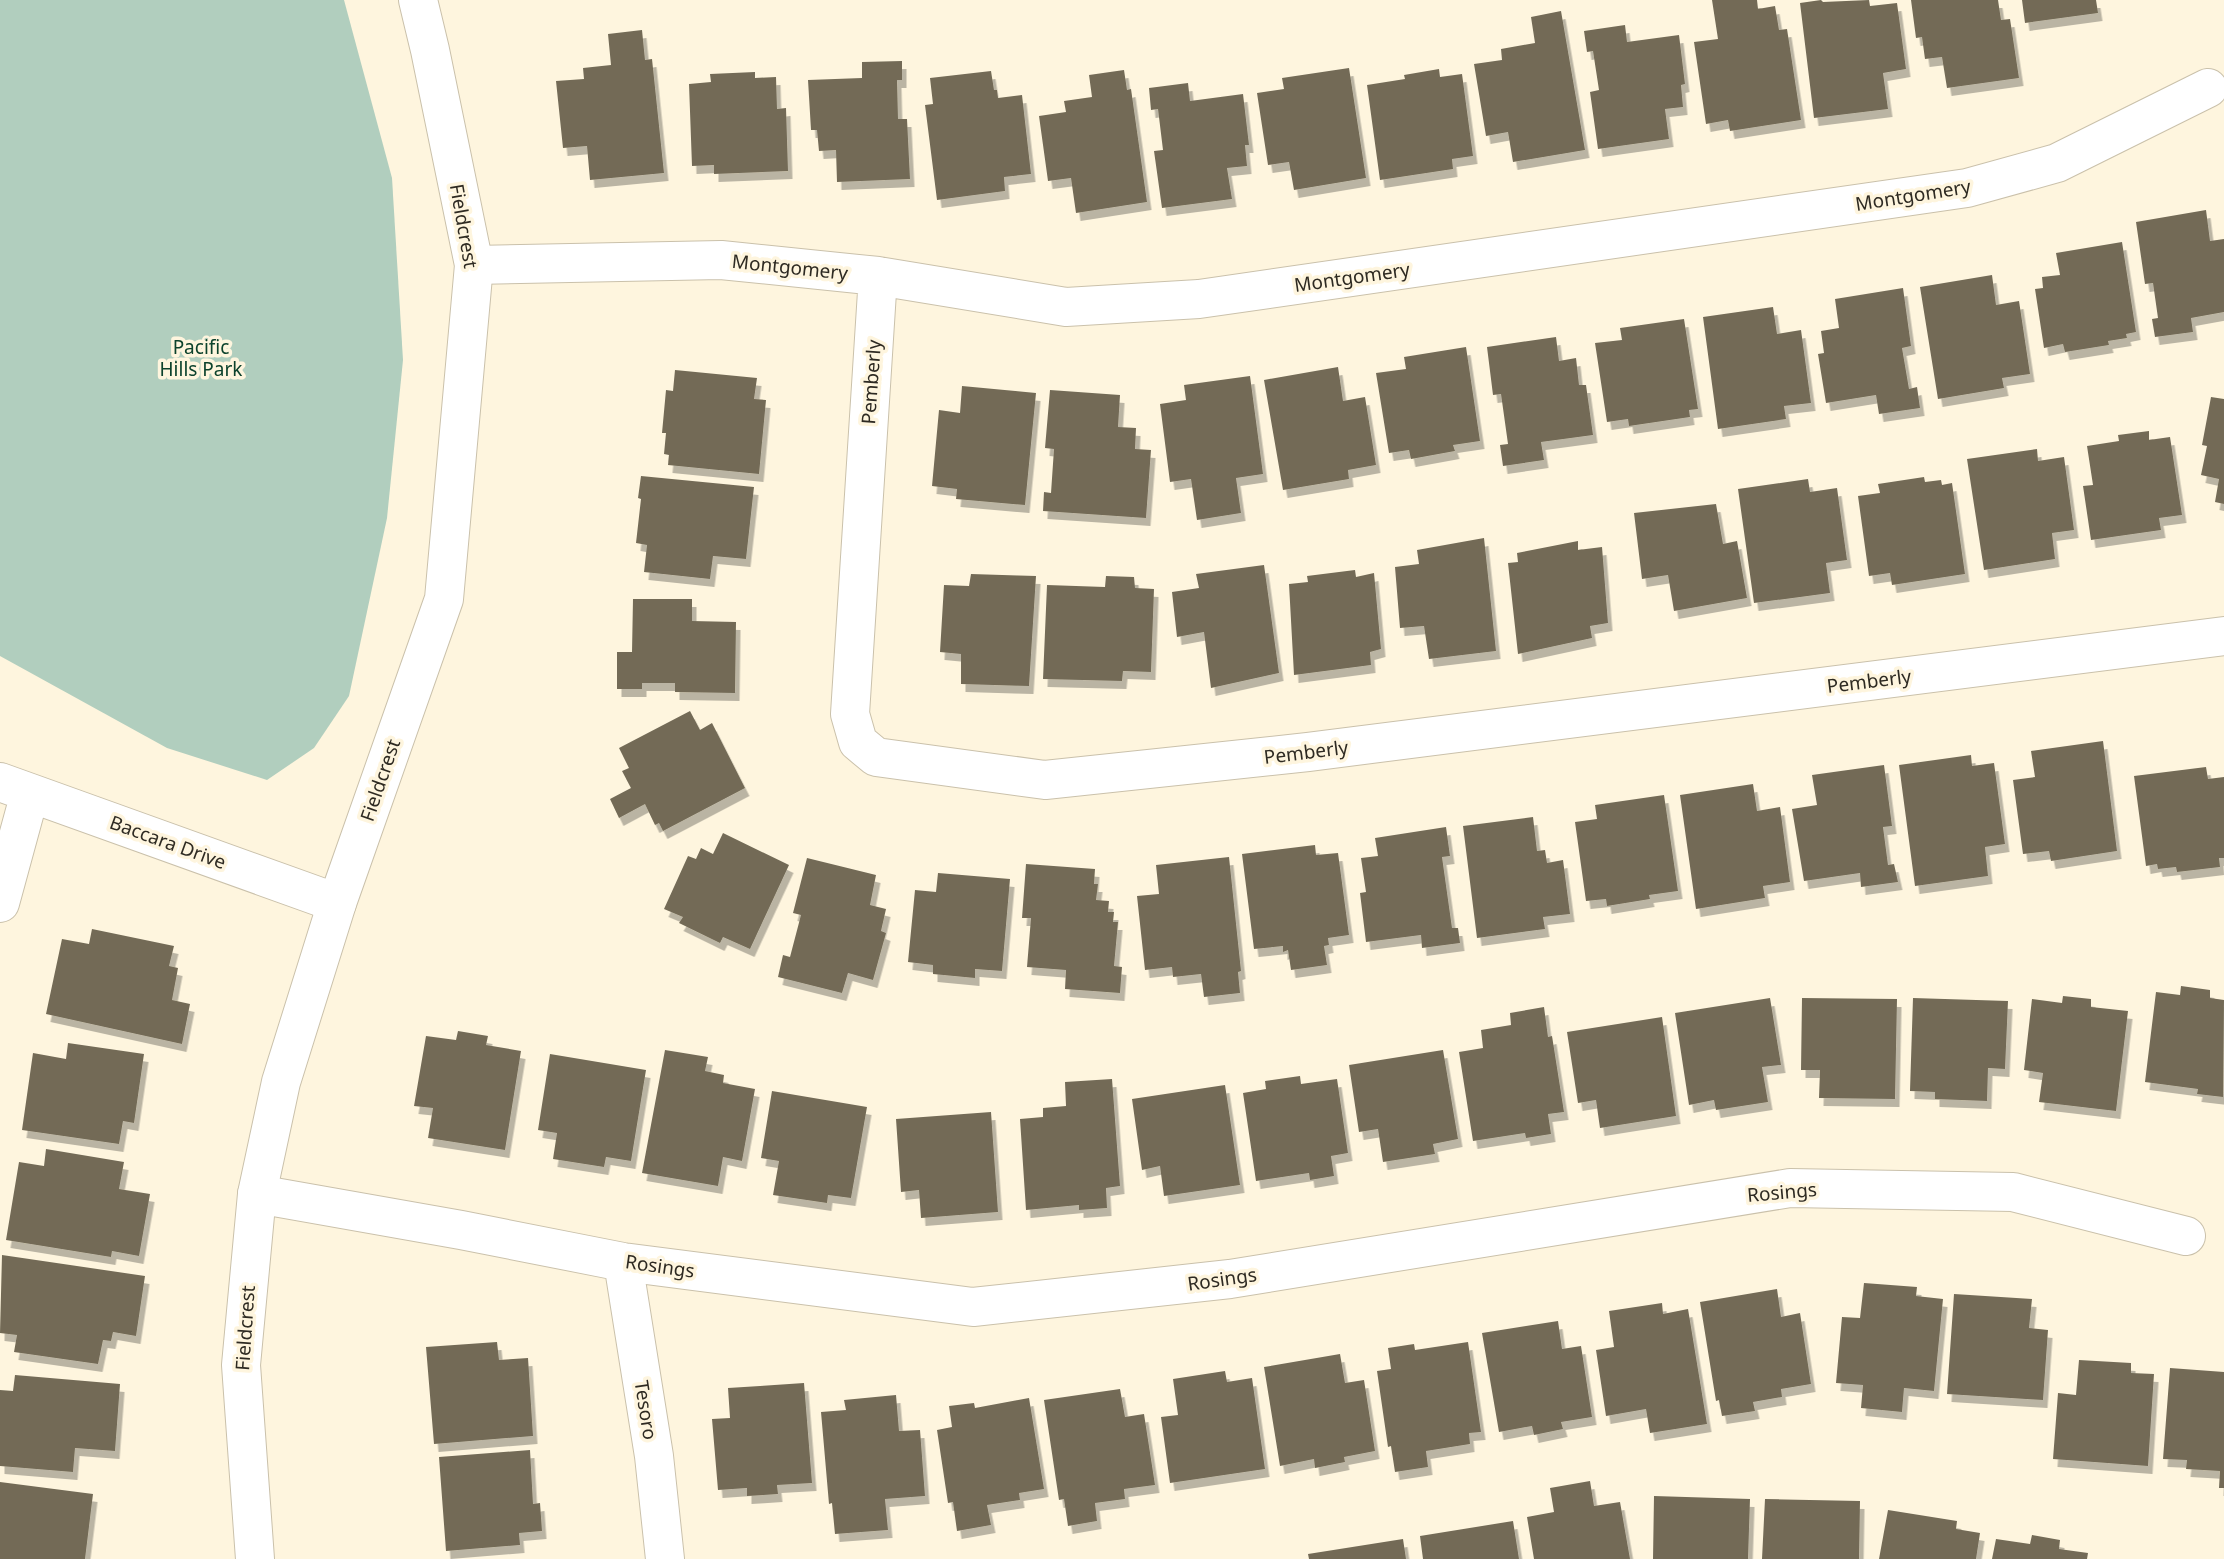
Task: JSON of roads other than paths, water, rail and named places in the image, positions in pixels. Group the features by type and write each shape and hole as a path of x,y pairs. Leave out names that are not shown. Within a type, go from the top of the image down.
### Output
{"street":[{"name":"Fieldcrest","path":"255,1559 241,1364 257,1194 281,1082 337,903 444,599 474,265 418,0"},
{"name":"Montgomery","path":"474,265 721,260 878,276 1066,307 1199,299 1967,188 2057,163 2208,88"},
{"name":"Pemberly","path":"878,276 850,714 859,742 876,757 1045,780 1308,752 2224,635"},
{"name":"Baccara Drive","path":"15,787 337,903"},
{"path":"0,903 15,787"},
{"name":"Rosings","path":"257,1194 623,1262 973,1307 1230,1279 1790,1188 2013,1192 2186,1236"},
{"name":"Tesoro","path":"623,1262 654,1455 665,1559"}],"park label":[{"name":"Pacific Hills Park","path":"201,358"}]}
